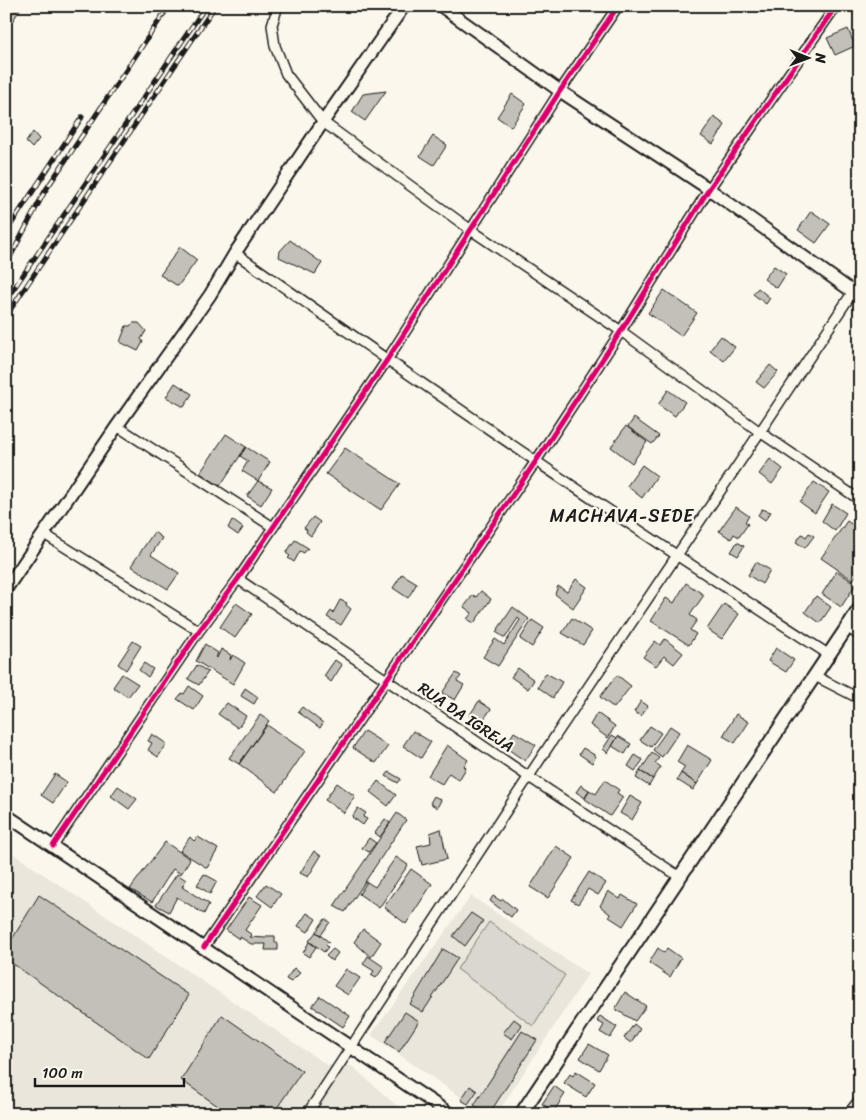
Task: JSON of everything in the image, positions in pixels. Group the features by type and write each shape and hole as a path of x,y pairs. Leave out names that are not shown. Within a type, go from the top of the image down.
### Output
{"main road":[{"path":"521,1114 815,676 846,626 860,608"}],"street":[{"path":"278,6 272,25 275,46 286,74 323,122 471,230 621,331 760,432 860,500"},
{"path":"6,589 117,426 210,295 235,253 404,6"},
{"path":"441,6 560,90 709,189 856,295"},
{"path":"53,846 387,360 560,90 618,6"},
{"path":"204,947 536,461 621,331 709,189 836,6"},
{"path":"235,253 387,360 676,556 828,654"},
{"path":"307,1114 676,556 856,295 860,281"},
{"path":"117,426 273,527"},
{"path":"44,534 199,631"},
{"name":"RUA DA IGREJA","path":"238,579 386,681 680,877"},
{"path":"846,626 860,636"},
{"path":"815,676 860,699"},
{"path":"6,815 450,1114"},
{"path":"848,1114 860,1099"}],"shaded area":[{"path":"6,849 327,1065 352,1066 406,1114 6,1114"},
{"path":"471,896 588,974 497,1114 485,1114 371,1035"},
{"path":"489,922 565,975 533,1026 457,969"}],"building":[{"path":"7,6 22,6 12,22 6,16"},
{"path":"848,29 855,46 835,55 827,38"},
{"path":"386,91 365,121 352,112 363,94"},
{"path":"512,94 526,104 511,127 497,117"},
{"path":"714,117 725,125 713,144 701,136"},
{"path":"33,132 39,139 32,148 26,142"},
{"path":"433,136 447,145 434,165 420,156"},
{"path":"811,211 830,224 816,243 798,230"},
{"path":"290,240 322,263 315,274 279,257 280,251"},
{"path":"180,247 197,260 178,286 160,275"},
{"path":"774,266 786,274 777,288 764,279"},
{"path":"758,288 770,298 766,304 753,294"},
{"path":"664,290 697,313 681,336 648,313"},
{"path":"133,323 139,323 146,331 141,339 143,342 138,351 120,342 126,326 130,326"},
{"path":"721,336 735,347 724,361 710,350"},
{"path":"770,365 778,372 764,388 756,382"},
{"path":"175,383 192,394 184,407 166,397"},
{"path":"668,390 685,402 675,416 658,405"},
{"path":"634,418 659,436 652,444 628,427"},
{"path":"626,426 647,442 632,463 611,447"},
{"path":"226,434 246,447 220,486 200,473"},
{"path":"246,447 270,462 258,481 242,471 248,461 240,456"},
{"path":"345,448 400,484 381,510 326,474"},
{"path":"770,459 783,469 772,484 759,474"},
{"path":"642,465 657,476 642,498 627,486"},
{"path":"258,481 272,488 261,505 247,496"},
{"path":"814,482 829,492 815,513 800,502"},
{"path":"832,504 846,513 835,531 822,521"},
{"path":"736,507 749,516 745,522 748,524 739,537 734,534 731,539 719,531"},
{"path":"762,509 771,512 765,520 758,515"},
{"path":"313,517 320,522 311,536 304,528"},
{"path":"232,520 243,528 238,535 228,528"},
{"path":"847,521 860,530 860,571 853,580 821,558"},
{"path":"154,532 162,538 151,555 179,573 168,589 131,566"},
{"path":"809,533 814,536 805,548 796,542 802,534 806,537"},
{"path":"295,540 308,548 304,553 300,551 294,562 288,558 290,556 286,553"},
{"path":"737,542 744,546 738,556 731,552"},
{"path":"756,562 770,570 762,584 748,575"},
{"path":"837,571 856,584 841,607 822,594"},
{"path":"402,574 417,583 408,598 393,588"},
{"path":"576,579 587,587 573,608 555,594 558,586 567,592"},
{"path":"686,583 704,595 690,615 697,620 690,630 696,634 689,645 651,621 666,598 674,603"},
{"path":"481,591 491,599 474,623 467,619 472,613 464,607 473,595 476,597"},
{"path":"816,596 831,607 820,623 805,612"},
{"path":"340,600 347,603 346,605 351,609 341,625 327,617 331,611 333,613"},
{"path":"236,603 252,614 235,638 220,627"},
{"path":"724,604 739,614 722,639 707,629"},
{"path":"513,607 529,619 498,666 483,657 495,639 504,645 520,620 518,618 505,638 496,632"},
{"path":"572,618 592,631 583,645 562,633"},
{"path":"532,620 544,628 532,647 520,639"},
{"path":"665,639 683,653 674,664 664,656 656,666 643,657 655,641 660,645"},
{"path":"133,641 141,646 126,670 118,664"},
{"path":"205,644 218,653 217,658 221,649 231,655 230,660 233,655 245,663 233,684 196,661"},
{"path":"776,648 794,660 786,672 768,661"},
{"path":"335,660 342,665 331,682 324,676"},
{"path":"144,663 153,669 148,677 139,670"},
{"path":"197,665 208,672 199,685 188,679"},
{"path":"518,668 534,680 528,689 511,677"},
{"path":"456,673 461,676 457,681 464,685 455,700 442,693"},
{"path":"546,673 562,682 553,698 538,687"},
{"path":"122,674 138,684 128,697 113,687"},
{"path":"617,675 631,686 614,708 600,697"},
{"path":"189,686 203,696 194,710 177,699 182,693 184,694"},
{"path":"245,688 258,697 254,704 241,696"},
{"path":"479,701 491,709 481,723 469,716"},
{"path":"641,701 648,706 641,716 634,712"},
{"path":"227,703 246,716 238,728 218,714"},
{"path":"302,707 323,723 320,728 298,712"},
{"path":"597,713 615,726 608,738 590,725"},
{"path":"736,714 749,722 735,743 723,736"},
{"path":"260,715 269,721 239,764 229,758"},
{"path":"267,725 305,751 277,792 239,764"},
{"path":"650,726 661,733 651,747 640,740"},
{"path":"670,726 679,732 662,757 653,750"},
{"path":"364,731 388,746 376,763 353,748"},
{"path":"413,731 431,742 421,758 403,746"},
{"path":"514,732 536,745 525,761 505,747"},
{"path":"152,734 167,744 158,757 148,750 152,743 148,741"},
{"path":"612,735 617,738 608,753 603,749"},
{"path":"618,736 631,744 625,754 612,746"},
{"path":"447,745 468,760 459,780 449,773 442,784 428,776"},
{"path":"687,745 712,760 697,784 681,773 685,767 677,762"},
{"path":"583,748 596,756 592,763 579,754"},
{"path":"652,753 659,758 655,763 661,767 653,779 640,771"},
{"path":"635,755 643,760 635,771 628,766"},
{"path":"640,771 653,779 649,786 636,778"},
{"path":"389,772 401,779 398,783 386,776"},
{"path":"681,773 697,784 693,790 677,780"},
{"path":"55,774 67,782 53,803 41,795"},
{"path":"605,780 619,790 617,793 623,797 610,816 585,799 589,790 596,794"},
{"path":"378,781 396,795 388,806 370,792"},
{"path":"337,783 355,796 344,813 325,800"},
{"path":"581,785 589,790 585,798 576,792"},
{"path":"118,786 137,799 129,809 111,796"},
{"path":"434,796 441,800 437,808 430,803"},
{"path":"630,796 642,803 632,820 620,813"},
{"path":"358,808 366,813 363,817 367,819 363,825 352,817"},
{"path":"397,813 406,820 345,912 334,906"},
{"path":"385,819 390,823 380,837 375,833"},
{"path":"441,829 447,859 422,865 417,846 431,843 430,833"},
{"path":"190,837 194,841 198,837 218,849 207,868 180,851"},
{"path":"369,838 376,843 369,852 362,848"},
{"path":"165,842 190,859 181,874 173,869 152,902 130,889"},
{"path":"556,846 574,858 548,898 530,887"},
{"path":"314,851 321,856 308,877 300,873"},
{"path":"396,857 408,865 379,908 359,894 367,882 375,887"},
{"path":"411,869 432,884 406,924 384,907"},
{"path":"589,872 606,883 598,895 588,889 578,904 571,900"},
{"path":"177,874 186,880 182,887 209,904 204,914 177,897 169,912 156,905"},
{"path":"204,874 217,881 210,894 197,885"},
{"path":"266,884 281,894 272,907 257,896"},
{"path":"608,891 620,899 622,895 637,904 623,926 609,917 610,914 600,906"},
{"path":"39,895 189,995 149,1059 6,959 6,949"},
{"path":"493,896 501,901 503,899 516,910 511,917 490,901"},
{"path":"249,897 262,905 245,930 252,935 250,937 266,938 266,936 275,936 278,950 265,950 266,944 251,944 240,937 239,939 226,930"},
{"path":"307,913 316,919 308,932 298,926"},
{"path":"471,913 483,921 465,946 453,936"},
{"path":"325,919 330,922 321,935 316,932"},
{"path":"363,929 381,942 371,957 354,942"},
{"path":"316,932 329,942 324,952 309,941"},
{"path":"309,942 316,947 309,957 303,953"},
{"path":"658,948 664,953 667,948 681,958 670,977 649,963"},
{"path":"333,949 338,953 332,961 326,956"},
{"path":"443,949 458,958 423,1012 410,1004"},
{"path":"368,956 384,967 376,978 371,975 374,971 363,964"},
{"path":"294,968 300,973 291,982 286,979"},
{"path":"346,969 360,978 348,995 334,986"},
{"path":"625,992 646,1006 635,1021 615,1009"},
{"path":"320,996 350,1016 343,1027 312,1006"},
{"path":"405,1012 419,1021 399,1052 385,1042"},
{"path":"222,1015 302,1071 273,1114 229,1114 181,1080"},
{"path":"600,1016 617,1027 610,1038 600,1032 604,1025 597,1021"},
{"path":"514,1019 522,1025 512,1039 503,1033"},
{"path":"634,1024 640,1029 631,1043 624,1038"},
{"path":"522,1031 537,1040 489,1114 487,1114 474,1105"},
{"path":"589,1044 608,1055 599,1070 580,1058"},
{"path":"576,1071 595,1083 586,1097 564,1083 570,1074 573,1076"},
{"path":"470,1086 477,1091 468,1104 461,1100"},
{"path":"554,1086 565,1094 554,1111 542,1104"}],"railway":[{"path":"6,265 45,191 169,6"},
{"path":"6,300 206,6"},
{"path":"6,316 215,6"},
{"path":"6,232 82,117"}],"cycle path":[{"path":"53,846 387,360 560,91 618,6"},
{"path":"204,947 536,461 621,331 709,189 836,6"}],"district":[{"name":"MACHAVA-SEDE","path":"622,516"}]}
